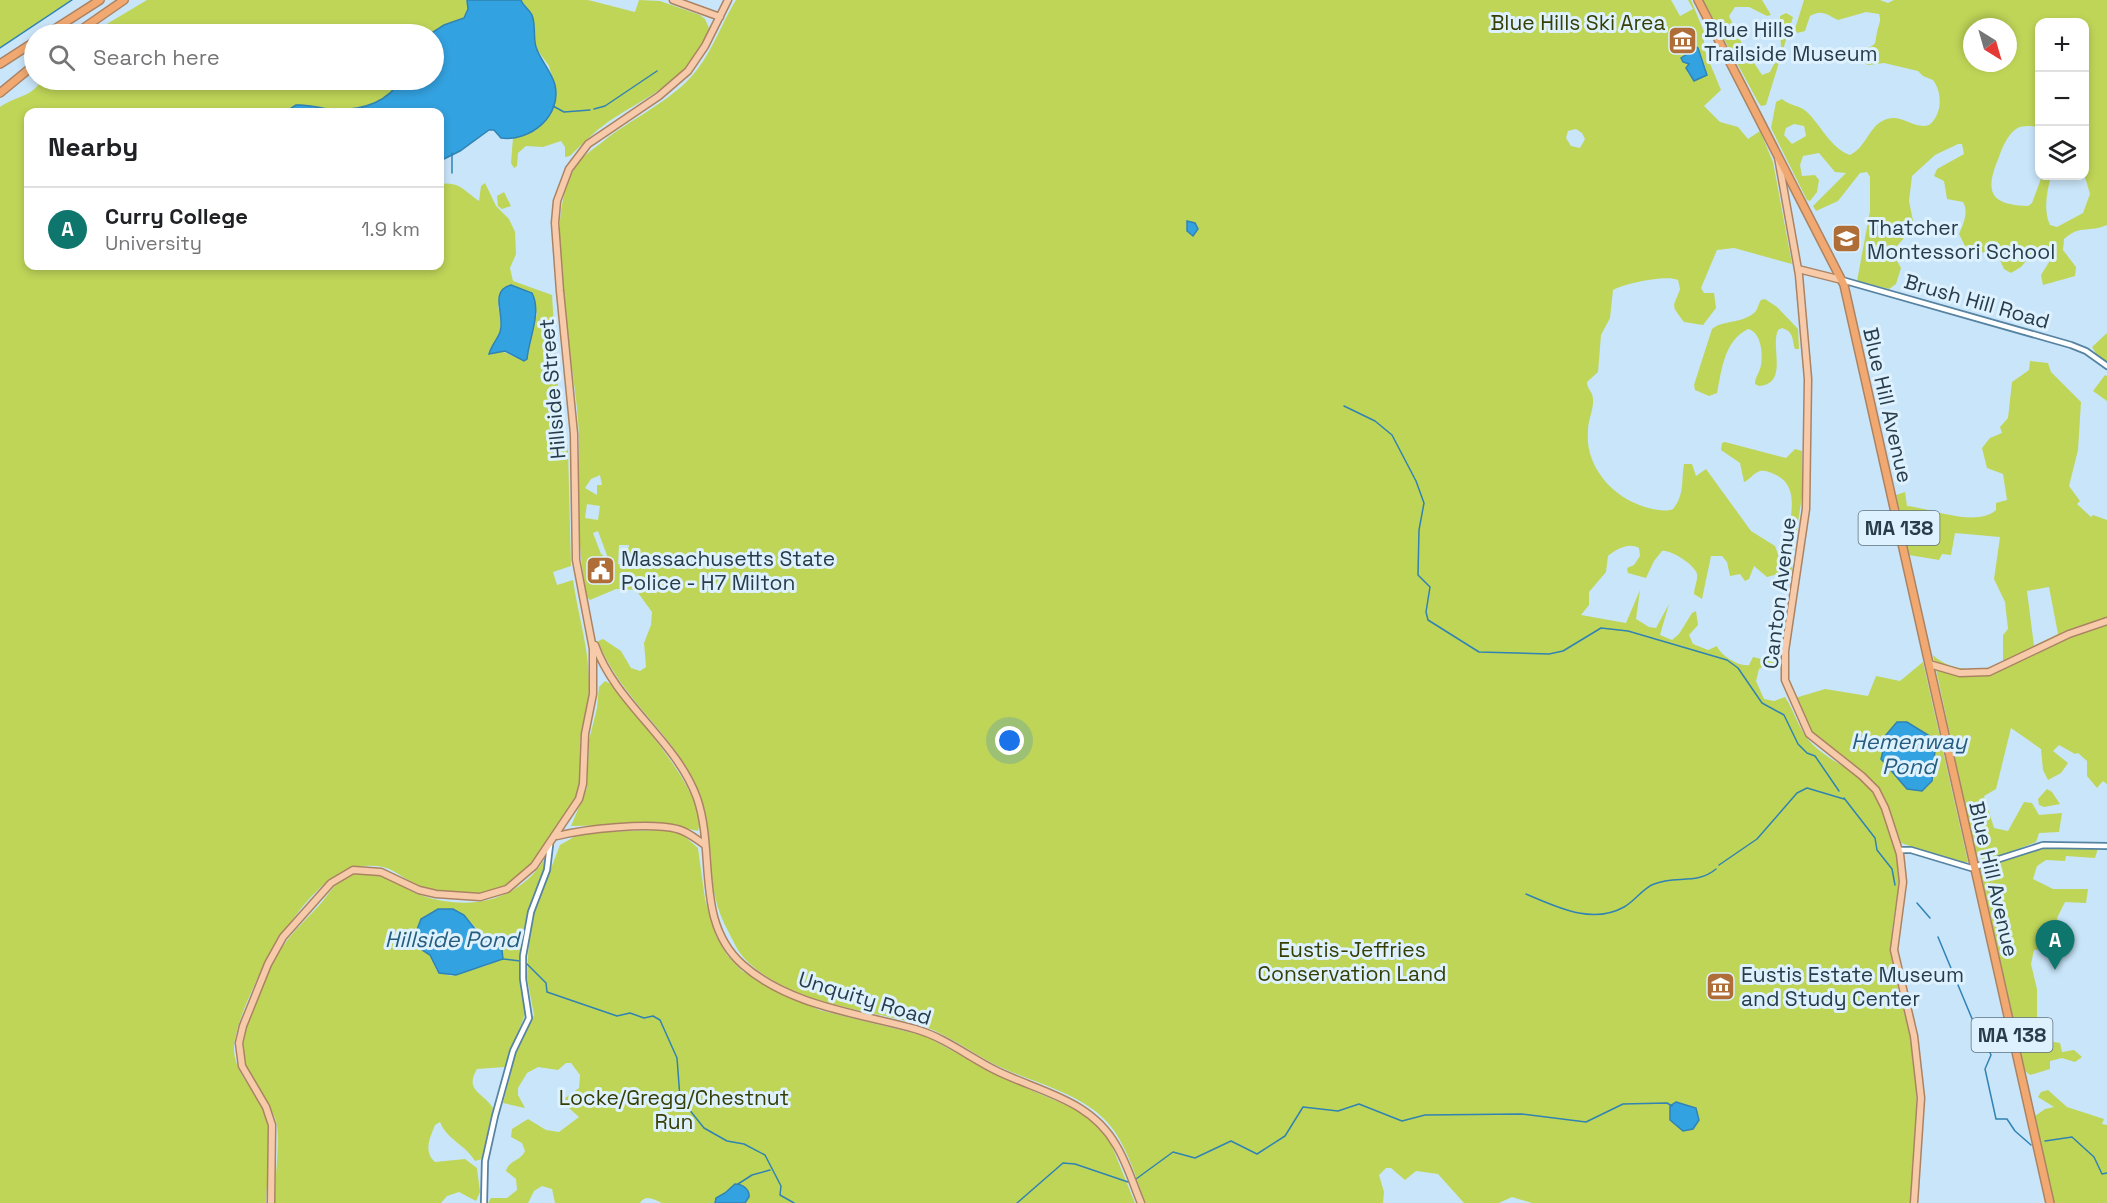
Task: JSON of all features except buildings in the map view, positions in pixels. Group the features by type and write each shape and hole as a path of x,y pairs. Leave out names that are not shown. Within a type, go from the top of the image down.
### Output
{"highway":[{"path":"89,24 124,0"},
{"name":"Blue Hill Avenue","path":"1698,0 1778,153 1784,173 1842,280 2050,1203"},
{"path":"63,24 99,1"},
{"path":"0,64 24,48"},
{"path":"0,93 24,73"}],"main road":[{"path":"673,0 720,16"},
{"name":"Hillside Street","path":"271,1203 273,1127 267,1108 242,1066 238,1046 242,1029 270,959 283,937 333,881 351,871 381,872 429,893 483,897 502,892 520,881 550,845 576,806 582,789 585,737 593,694 592,636 576,557 574,434 555,223 557,201 566,174 582,150 598,136 678,81 699,56 728,0"},
{"name":"Canton Avenue","path":"1784,173 1798,269 1808,372 1807,503 1785,651 1785,680 1809,734 1865,778 1876,790 1885,808 1899,850 1903,882 1895,932 1895,956 1914,1036 1921,1098 1914,1203"},
{"name":"Brush Hill Road","path":"1798,269 1842,280"},
{"path":"1929,664 1960,673 1989,672 2069,634 2107,621"},
{"name":"Unquity Road","path":"592,636 601,660 618,688 689,781 700,810 708,885 716,923 726,945 741,964 779,987 820,1005 930,1034 1001,1073 1077,1105 1097,1120 1112,1138 1141,1203"},
{"path":"556,836 594,828 669,827 684,831 705,845"}],"street":[{"name":"Brush Hill Road","path":"1842,280 2071,345 2086,351 2107,366"},
{"path":"484,1203 484,1167 490,1137 513,1054 529,1018 529,1004 523,982 523,956 531,912 547,870 550,845"},
{"path":"1899,850 1911,850 1960,866 1975,868 2043,845 2107,846"}],"green space":[{"path":"0,0 72,0 36,24 24,24 24,32 0,48"},
{"path":"147,0 467,0 468,9 464,18 444,25 107,24"},
{"path":"521,0 588,0 635,12 639,0 660,1 700,15 705,19 709,28 693,60 681,73 603,126 570,156 565,157 565,147 561,141 543,147 526,146 518,153 517,166 514,168 511,163 513,138 536,130 555,104 555,87 549,66 536,48 531,13"},
{"path":"736,0 1671,0 1680,16 1693,9 1688,0 1691,0 1704,32 1704,49 1721,90 1704,106 1720,122 1738,127 1748,139 1760,131 1773,162 1792,264 1734,248 1717,250 1701,288 1704,293 1714,293 1716,308 1703,325 1684,322 1676,312 1674,303 1680,289 1678,280 1664,278 1645,280 1613,290 1610,318 1601,335 1598,372 1587,382 1593,397 1588,443 1595,465 1608,484 1626,499 1650,508 1673,509 1681,493 1684,464 1692,464 1696,476 1706,469 1751,531 1775,546 1779,557 1791,561 1793,572 1787,578 1778,574 1767,577 1754,566 1749,579 1745,581 1740,574 1730,576 1727,562 1722,556 1711,556 1702,599 1694,594 1697,574 1692,566 1682,558 1671,552 1662,551 1646,578 1628,573 1627,568 1634,565 1640,556 1639,548 1627,546 1608,556 1606,572 1589,592 1589,605 1581,615 1626,623 1640,590 1636,619 1649,627 1656,628 1669,604 1660,635 1672,640 1679,634 1692,613 1696,611 1698,625 1689,635 1693,644 1708,650 1717,646 1726,656 1740,664 1749,665 1753,657 1777,663 1778,667 1774,670 1764,666 1759,669 1756,681 1764,699 1774,701 1785,697 1812,744 1862,780 1875,796 1896,849 1899,872 1892,955 1911,1041 1915,1072 1917,1109 1912,1203 1532,1203 1512,1197 1499,1203 1464,1203 1438,1174 1416,1171 1405,1180 1391,1168 1386,1168 1379,1175 1384,1192 1383,1203 1145,1203 1120,1140 1104,1118 1090,1107 1058,1090 1006,1070 924,1026 827,1003 786,988 767,977 745,959 728,931 715,896 705,812 691,774 621,682 598,641 603,639 621,651 631,668 640,671 646,667 644,643 651,625 652,612 636,590 616,589 590,600 587,597 580,539 578,413 560,261 560,224 565,192 576,166 590,151 671,95 690,78 710,51","holes":["1692,48 1698,48 1706,69 1702,77 1694,81 1687,72 1689,63 1685,56","1576,129 1585,139 1580,148 1571,146 1566,138 1568,131","600,475 602,485 597,485 597,495 585,488 591,479","587,504 600,506 598,520 585,518","598,531 609,561 589,569 589,561 604,556 601,554 593,533","619,545 629,545 625,564 618,564","607,564 609,569 615,569 592,576 590,570"]},
{"path":"1703,0 1762,0 1771,15 1767,16 1749,7 1735,7 1729,16 1743,46 1762,75 1770,72 1781,50 1780,16 1786,13 1793,17 1766,105 1761,106 1758,102"},
{"path":"1804,0 1880,0 1888,3 1894,0 2107,0 2107,225 2080,230 2064,239 2063,250 2076,267 2075,276 2043,285 2041,275 2051,259 2047,250 2035,250 2021,267 2011,273 2004,269 1999,258 1965,246 1959,234 1964,223 1965,206 1963,202 1947,199 1944,181 1934,176 1937,169 1964,154 1962,144 1958,144 1935,155 1912,176 1909,201 1914,226 1892,252 1901,268 1896,284 1889,289 1857,281 1870,211 1870,177 1867,172 1860,173 1838,201 1816,211 1813,206 1846,173 1835,172 1819,153 1803,156 1800,165 1802,176 1815,175 1819,180 1817,192 1810,201 1807,200 1771,128 1776,102 1782,99 1803,109 1836,146 1850,155 1860,147 1876,126 1887,119 1893,118 1924,126 1929,125 1937,116 1940,97 1933,80 1918,71 1884,63 1868,65 1858,59 1860,52 1875,43 1880,21 1879,14 1866,12 1838,20 1818,13 1810,16 1805,31 1797,33 1795,29","holes":["1794,124 1804,126 1806,136 1792,144 1784,135 1786,128"]},
{"path":"34,90 393,90 373,104 352,108 24,108 24,270 444,270 444,183 457,185 479,201 481,186 485,183 496,206 509,219 515,232 516,254 510,268 513,281 552,295 558,388 568,449 571,566 553,572 557,585 573,580 589,670 589,691 580,746 578,790 566,817 532,862 514,881 499,890 475,893 439,891 413,883 386,868 357,867 337,874 298,912 264,966 241,1018 235,1039 236,1061 262,1107 268,1127 266,1203 0,1203 0,107","holes":["511,285 532,293 537,315 531,326 527,354 522,360 492,347 502,327 498,306"]},
{"path":"504,192 511,206 502,209 498,206 497,196"},
{"path":"1765,299 1777,307 1798,329 1799,349 1795,349 1789,332 1782,328 1778,330 1774,379 1759,386 1755,384 1761,365 1761,349 1756,334 1748,329 1734,341 1725,356 1717,393 1709,396 1695,390 1694,385 1712,329 1749,316 1755,312 1761,300"},
{"path":"2107,333 2107,363 2097,355 2092,347"},
{"path":"2030,361 2048,363 2051,372 2081,402 2078,450 2069,486 2080,501 2077,504 2091,517 2093,515 2107,520 2107,784 2103,781 2097,788 2087,776 2087,761 2078,753 2075,754 2059,745 2053,751 2068,763 2061,773 2048,780 2043,770 2041,749 2011,728 1996,789 1984,796 1994,828 2008,831 2024,802 2032,803 2039,815 2062,813 2059,832 2039,833 2036,842 1984,862 1975,852 1933,655 1948,665 1967,669 1986,668 2003,662 2003,635 2008,629 2005,602 1994,579 2000,537 1955,533 1951,555 1942,554 1939,560 1909,555 1896,495 1905,492 1907,506 1965,517 1987,515 1996,510 1996,503 2007,500 2003,474 1987,468 1982,448 1990,438 2002,433 2000,427 2008,418 2012,382 2029,370","holes":["2049,587 2058,634 2034,646 2027,591"]},
{"path":"2105,375 2107,376 2107,401 2093,391"},
{"path":"1722,443 1786,458 1795,449 1802,451 1802,496 1793,555 1787,548 1792,506 1789,487 1774,474 1764,471 1758,472 1744,482 1740,463 1721,450"},
{"path":"1923,662 1968,862 1961,863 1901,843 1887,803 1876,786 1867,775 1814,735 1795,698 1825,689 1868,696 1876,676 1900,681"},
{"path":"605,681 611,684 651,734 681,777 692,797 698,816 698,831 666,824 571,826 587,788 589,740 597,708 599,687"},
{"path":"2047,789 2052,792 2060,804 2044,807 2039,805 2038,799"},
{"name":"Locke/Gregg/Chestnut Run","path":"665,830 683,835 698,848 705,899 716,936 727,955 742,971 819,1010 925,1036 1005,1079 1080,1111 1100,1129 1111,1144 1135,1203 662,1203 647,1198 640,1203 555,1203 552,1189 542,1186 534,1191 528,1203 488,1203 491,1198 507,1198 517,1190 516,1179 506,1171 525,1151 522,1143 511,1137 512,1129 528,1119 546,1130 559,1132 579,1117 561,1101 579,1088 580,1075 571,1063 566,1063 558,1070 538,1067 527,1073 518,1088 518,1095 525,1108 503,1103 517,1049 534,1015 527,978 529,937 533,915 560,845 574,837 597,832"},
{"path":"2046,846 2098,848 2095,858 2066,856 2065,861 2046,860 2037,866 2033,879 2053,889 2088,889 2086,903 2065,902 2057,918 2060,948 2034,950 2031,964 2037,989 2037,1018 2052,1018 2049,1041 2060,1043 2062,1052 2074,1050 2082,1057 2075,1062 2062,1058 2050,1061 2050,1069 2030,1075 2025,1071 1980,869"},
{"path":"544,860 545,865 521,945 519,973 525,1014 505,1067 477,1069 474,1076 476,1091 493,1108 482,1159 475,1161 447,1133 440,1122 435,1125 428,1149 435,1162 465,1159 477,1168 480,1192 476,1201 459,1192 447,1196 441,1203 275,1203 278,1138 276,1121 251,1076 243,1047 247,1025 258,995 271,966 287,940 338,882 354,873 377,875 423,896 458,903 491,899 506,894 533,874","holes":["438,909 451,910 467,918 483,936 500,947 488,965 451,976 437,971 430,955 416,946 421,919"]},
{"path":"2048,1090 2067,1107 2104,1119 2102,1124 2107,1125 2107,1203 2054,1203 2035,1116 2045,1109 2054,1107 2038,1097 2041,1092"}],"water":[{"path":"467,0 521,0 532,15 536,47 553,80 556,96 549,116 533,131 523,136 501,138 494,130 489,130 460,151 444,159 444,108 360,108 381,100 393,90 444,90 444,25 464,18 468,9"},
{"path":"1693,45 1698,48 1707,75 1694,81 1686,68 1689,64 1683,62 1681,58 1690,52"},
{"path":"296,105 323,108 291,108"},
{"path":"1187,221 1195,223 1198,229 1193,236 1187,231"},
{"path":"511,285 532,293 535,300 534,325 527,359 524,361 505,351 489,354 501,326 500,293"},
{"name":"Hemenway Pond","path":"1897,722 1907,722 1936,740 1932,781 1922,791 1907,789 1881,759 1883,751 1880,742"},
{"name":"Hillside Pond","path":"438,909 453,909 464,915 483,939 502,950 503,959 456,975 439,973 430,955 416,946 413,940 421,919"},
{"path":"1676,1102 1696,1108 1699,1120 1693,1129 1683,1131 1670,1120 1670,1106"},
{"path":"735,1184 747,1189 749,1197 745,1203 715,1203 716,1198"}],"waterway":[{"path":"36,24 72,0"},
{"path":"0,48 24,32"},
{"path":"594,109 605,106 657,71"},
{"path":"553,106 564,112 590,110"},
{"path":"452,153 452,173"},
{"path":"1344,406 1375,421 1392,435 1416,481 1424,503 1419,530 1418,575 1430,587 1426,612 1428,620 1479,652 1549,654 1563,651 1601,628 1628,631 1727,660 1738,668 1762,703 1784,715 1798,744 1807,753 1815,756 1839,791"},
{"path":"1719,865 1757,839 1797,793 1807,788 1844,799"},
{"path":"1844,798 1875,838 1877,850 1892,869 1895,885"},
{"path":"1526,894 1562,909 1600,914 1624,907 1654,884 1701,877 1716,869"},
{"path":"1917,903 1930,918"},
{"path":"1938,937 1973,1021 1972,1031 1985,1041 1991,1055 1985,1069 1996,1119 2007,1119 2015,1131 2031,1145"},
{"path":"503,959 520,961"},
{"path":"526,963 546,983 547,992 617,1016 630,1013 644,1018 653,1016 660,1020 677,1058 680,1098 704,1128 727,1141 744,1144 765,1155 781,1186 780,1195 794,1203"},
{"path":"1136,1179 1173,1152 1195,1158 1231,1141 1257,1154 1285,1136 1303,1107 1338,1111 1359,1104 1402,1121 1425,1115 1521,1114 1586,1122 1623,1104 1667,1103 1672,1106"},
{"path":"2045,1141 2072,1137 2094,1157 2102,1174 2107,1173"},
{"path":"1017,1203 1063,1163 1075,1164 1128,1182"},
{"path":"738,1184 752,1175 770,1170"}],"place":[{"name":"Blue Hills Trailside Museum","path":"1683,41"},
{"name":"Thatcher Montessori School","path":"1846,239"},
{"name":"Massachusetts State Police - H7 Milton","path":"600,570"},
{"name":"Curry College","path":"2055,970"},
{"name":"Eustis Estate Museum and Study Center","path":"1720,986"}],"park label":[{"name":"Blue Hills Ski Area","path":"1578,22"},
{"name":"Eustis-Jeffries Conservation Land","path":"1352,961"}]}
